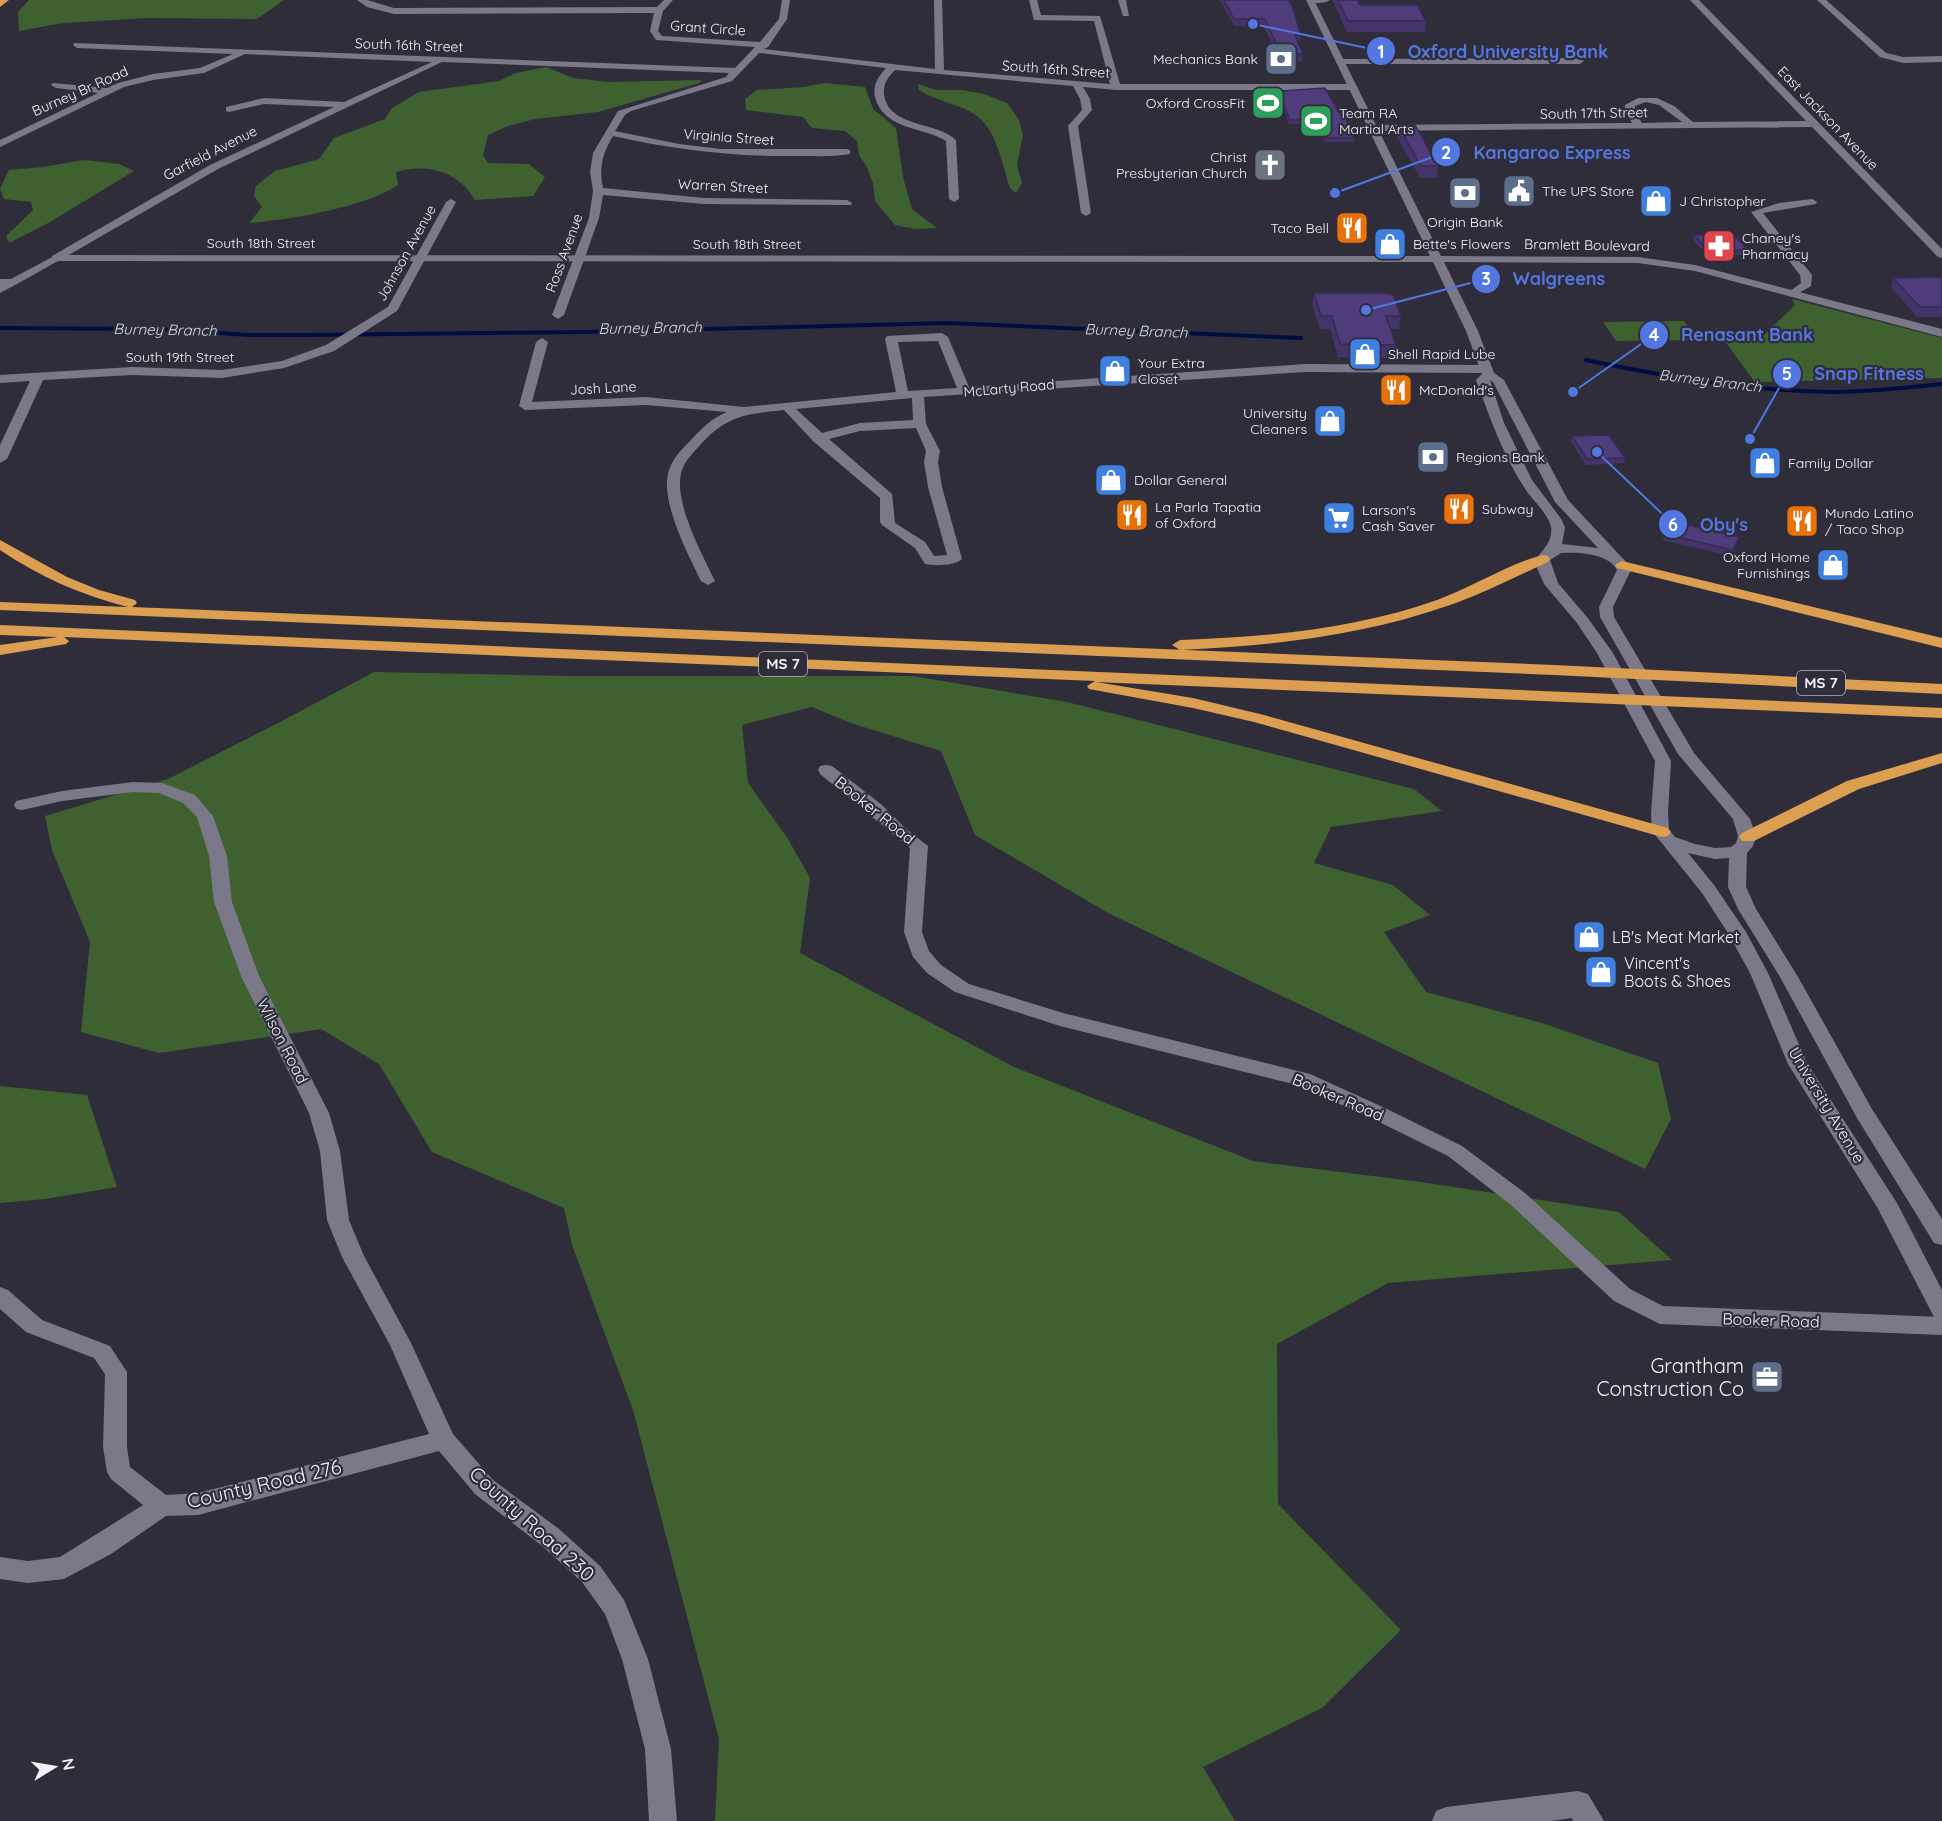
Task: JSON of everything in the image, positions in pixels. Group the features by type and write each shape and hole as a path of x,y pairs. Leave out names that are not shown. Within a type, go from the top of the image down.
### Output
{"highway":[{"path":"0,4 5,0"},
{"path":"0,544 44,573 70,586 144,607 233,615"},
{"path":"1068,651 1250,641 1349,627 1441,603 1496,582 1549,555"},
{"path":"1621,563 1942,643"},
{"name":"MS 7","path":"0,606 1554,670 1942,689"},
{"name":"MS 7","path":"0,630 1942,713"},
{"path":"0,650 69,640 131,635"},
{"path":"956,672 1071,683 1193,703 1267,721 1666,836"},
{"path":"1743,844 1853,785 1942,758"}],"street":[{"path":"361,0 370,5 394,11 659,10"},
{"name":"Grant Circle","path":"669,0 659,10 654,31 659,38 762,48"},
{"path":"611,133 621,113 628,109 712,86 729,79 762,48 783,19 786,0"},
{"path":"938,0 940,72"},
{"path":"1034,0 1037,18 1097,18 1104,33 1104,44 1116,87"},
{"path":"1122,0 1126,14"},
{"path":"1326,0 1310,0 1472,331 1488,372 1498,380 1562,502 1621,563"},
{"name":"East Jackson Avenue","path":"1694,0 1942,255"},
{"path":"1821,0 1883,55 1892,59 1942,59"},
{"name":"South 16th Street","path":"77,45 739,71"},
{"name":"South 16th Street","path":"762,48 940,72 1116,87 1353,87"},
{"name":"Burney Br Road","path":"0,144 106,92 134,81 201,71 218,65 243,51"},
{"name":"Garfield Avenue","path":"0,290 214,167 441,60"},
{"path":"1340,62 1580,61"},
{"path":"893,66 882,78 878,87 883,107 896,118 937,131 951,140 954,199"},
{"path":"56,84 106,92"},
{"path":"1076,84 1085,99 1087,110 1073,126 1086,213"},
{"path":"1639,126 1630,111 1630,105 1634,101 1641,100 1660,102 1674,108 1690,125"},
{"path":"229,109 264,101 345,105"},
{"name":"South 17th Street","path":"1373,128 1815,124"},
{"name":"Virginia Street","path":"611,133 713,151 767,154 846,152"},
{"name":"Ross Avenue","path":"558,315 594,218 598,191 595,172 598,153 611,133"},
{"name":"Warren Street","path":"598,191 711,202 847,203"},
{"name":"Johnson Avenue","path":"385,316 393,309 451,202"},
{"path":"1792,294 1808,284 1806,275 1756,213 1779,206 1812,202"},
{"name":"South 18th Street","path":"56,258 1437,259"},
{"name":"Bramlett Boulevard","path":"1437,259 1638,260 1695,268 1942,333"},
{"path":"0,282 13,282"},
{"name":"South 19th Street","path":"0,379 132,371 222,374 252,371 284,364 349,338 385,316"},
{"path":"903,396 891,339 942,337 965,392"},
{"name":"Josh Lane","path":"542,342 525,406 646,400 747,410"},
{"name":"McLarty Road","path":"708,581 690,546 674,485 674,474 691,447 716,420 747,410 918,394 1305,368 1488,372"},
{"path":"1488,372 1482,380 1498,423 1526,480 1555,520 1558,528 1543,570 1554,589 1580,617 1608,656 1662,761 1664,774 1659,820 1666,836 1703,852 1722,854 1743,844"},
{"path":"0,459 38,377"},
{"path":"788,406 792,414 818,438 887,497 890,526 920,545 930,561 955,559 935,488 931,462 933,451 920,424 918,394"},
{"path":"802,422 804,415 818,403"},
{"path":"818,438 860,428 920,424"},
{"path":"1549,555 1565,549 1601,552 1621,563"},
{"name":"University Avenue","path":"1621,563 1624,570 1606,607 1607,617 1690,760 1744,824 1737,887 1747,909 1789,977 1864,1113 1942,1237"},
{"name":"Booker Road","path":"826,770 876,809 900,833 919,846 914,932 920,953 934,969 962,988 1060,1019 1303,1079 1378,1113 1455,1151 1518,1199 1622,1295 1660,1316 1942,1326"},
{"name":"Wilson Road","path":"22,805 62,796 133,787 162,788 189,799 205,816 218,856 223,902 250,976 319,1113 330,1151 338,1220 353,1257 400,1343 444,1440"},
{"name":"University Avenue","path":"1666,836 1708,889 1737,932 1759,973 1798,1064 1886,1203 1942,1311"},
{"path":"0,1296 34,1326 102,1353 116,1372 115,1447 119,1472 162,1506 64,1568 28,1572 0,1568"},
{"name":"County Road 276","path":"162,1506 198,1504 444,1440"},
{"name":"County Road 230","path":"444,1440 484,1487 549,1537 591,1574 615,1608 634,1659 658,1749 663,1821"},
{"path":"1446,1821 1578,1804 1590,1821"}],"green space":[{"path":"29,0 284,0 257,19 147,18 63,23 19,31 18,12"},
{"path":"546,67 573,78 609,82 702,80 699,83 598,112 535,119 508,126 488,135 483,155 488,163 529,164 545,177 533,196 475,200 460,182 451,176 430,169 408,169 396,172 398,185 367,200 326,211 249,223 262,207 254,196 256,186 275,171 319,159 334,138 385,119 392,108 419,92 499,81 516,73"},
{"path":"824,83 865,87 873,109 896,128 903,177 912,209 937,228 915,229 895,225 875,201 873,183 859,155 857,141 845,131 812,128 803,117 746,110 745,99 757,90 804,87"},
{"path":"918,84 936,90 962,90 984,94 1007,103 1019,120 1023,135 1017,165 1022,183 1016,193 1010,188 998,148 982,120 968,111 926,94 919,90"},
{"path":"84,160 119,164 134,171 50,222 9,243 6,236 33,210 31,202 4,199 0,189 9,170"},
{"path":"1792,299 1942,338 1942,378 1755,382 1715,328 1761,338 1795,305"},
{"path":"1684,321 1698,340 1616,341 1603,322"},
{"path":"374,672 565,676 913,676 1067,702 1414,789 1442,811 1331,827 1314,863 1393,885 1430,915 1384,932 1426,992 1542,1023 1658,1063 1671,1119 1645,1169 1108,913 975,835 941,751 851,723 812,707 742,725 748,783 788,839 810,878 800,953 1014,1067 1253,1161 1421,1182 1619,1212 1672,1260 1388,1283 1277,1344 1278,1504 1401,1630 1322,1708 1203,1767 1235,1821 715,1821 719,1739 633,1410 572,1245 564,1208 432,1152 379,1064 321,1029 159,1053 81,1032 90,942 52,850 45,816 168,779"},
{"path":"0,1086 87,1095 117,1187 45,1199 0,1203"}],"building":[{"path":"1224,0 1288,0 1301,35 1295,35 1303,54 1281,54 1265,19 1234,19"},
{"path":"1338,0 1357,0 1360,5 1417,5 1426,21 1348,21"},
{"path":"1325,88 1340,114 1344,114 1354,138 1326,138 1317,120 1290,120 1284,105 1266,106 1251,93"},
{"path":"1398,125 1415,125 1438,166 1421,166"},
{"path":"1733,234 1748,250 1717,251 1705,247 1694,235"},
{"path":"1942,277 1942,307 1920,307 1893,278"},
{"path":"1314,293 1393,295 1401,316 1386,316 1396,345 1340,344 1332,316 1321,316"},
{"path":"1609,435 1625,458 1587,459 1572,436"},
{"path":"1671,521 1739,537 1733,550 1664,534"}],"waterway":[{"name":"Burney Branch","path":"0,328 160,329 248,335 309,335 588,332 948,323 1301,338"},
{"name":"Burney Branch","path":"1586,360 1678,377 1770,389 1846,392 1942,384"}],"place":[{"name":"Oxford University Bank","path":"1253,24"},
{"name":"Mechanics Bank","path":"1281,59"},
{"name":"Oxford CrossFit","path":"1268,103"},
{"name":"Team RA Martial Arts","path":"1316,121"},
{"name":"Christ Presbyterian Church","path":"1270,165"},
{"name":"The UPS Store","path":"1519,191"},
{"name":"Kangaroo Express","path":"1335,193"},
{"name":"Origin Bank","path":"1465,193"},
{"name":"J Christopher","path":"1656,201"},
{"name":"Taco Bell","path":"1352,228"},
{"name":"Bette's Flowers","path":"1390,244"},
{"name":"Chaney's Pharmacy","path":"1719,246"},
{"name":"Walgreens","path":"1366,310"},
{"name":"Shell Rapid Lube","path":"1365,354"},
{"name":"Your Extra Closet","path":"1115,371"},
{"name":"McDonald's","path":"1396,390"},
{"name":"Renasant Bank","path":"1573,392"},
{"name":"University Cleaners","path":"1330,421"},
{"name":"Snap Fitness","path":"1750,439"},
{"name":"Oby's","path":"1597,452"},
{"name":"Regions Bank","path":"1433,457"},
{"name":"Family Dollar","path":"1765,463"},
{"name":"Dollar General","path":"1111,480"},
{"name":"Subway","path":"1459,509"},
{"name":"La Parla Tapatia of Oxford","path":"1132,515"},
{"name":"Larson's Cash Saver","path":"1339,518"},
{"name":"Mundo Latino / Taco Shop","path":"1802,521"},
{"name":"Oxford Home Furnishings","path":"1833,565"},
{"name":"LB's Meat Market","path":"1589,937"},
{"name":"Vincent's Boots & Shoes","path":"1601,972"},
{"name":"Grantham Construction Co","path":"1767,1377"}]}
